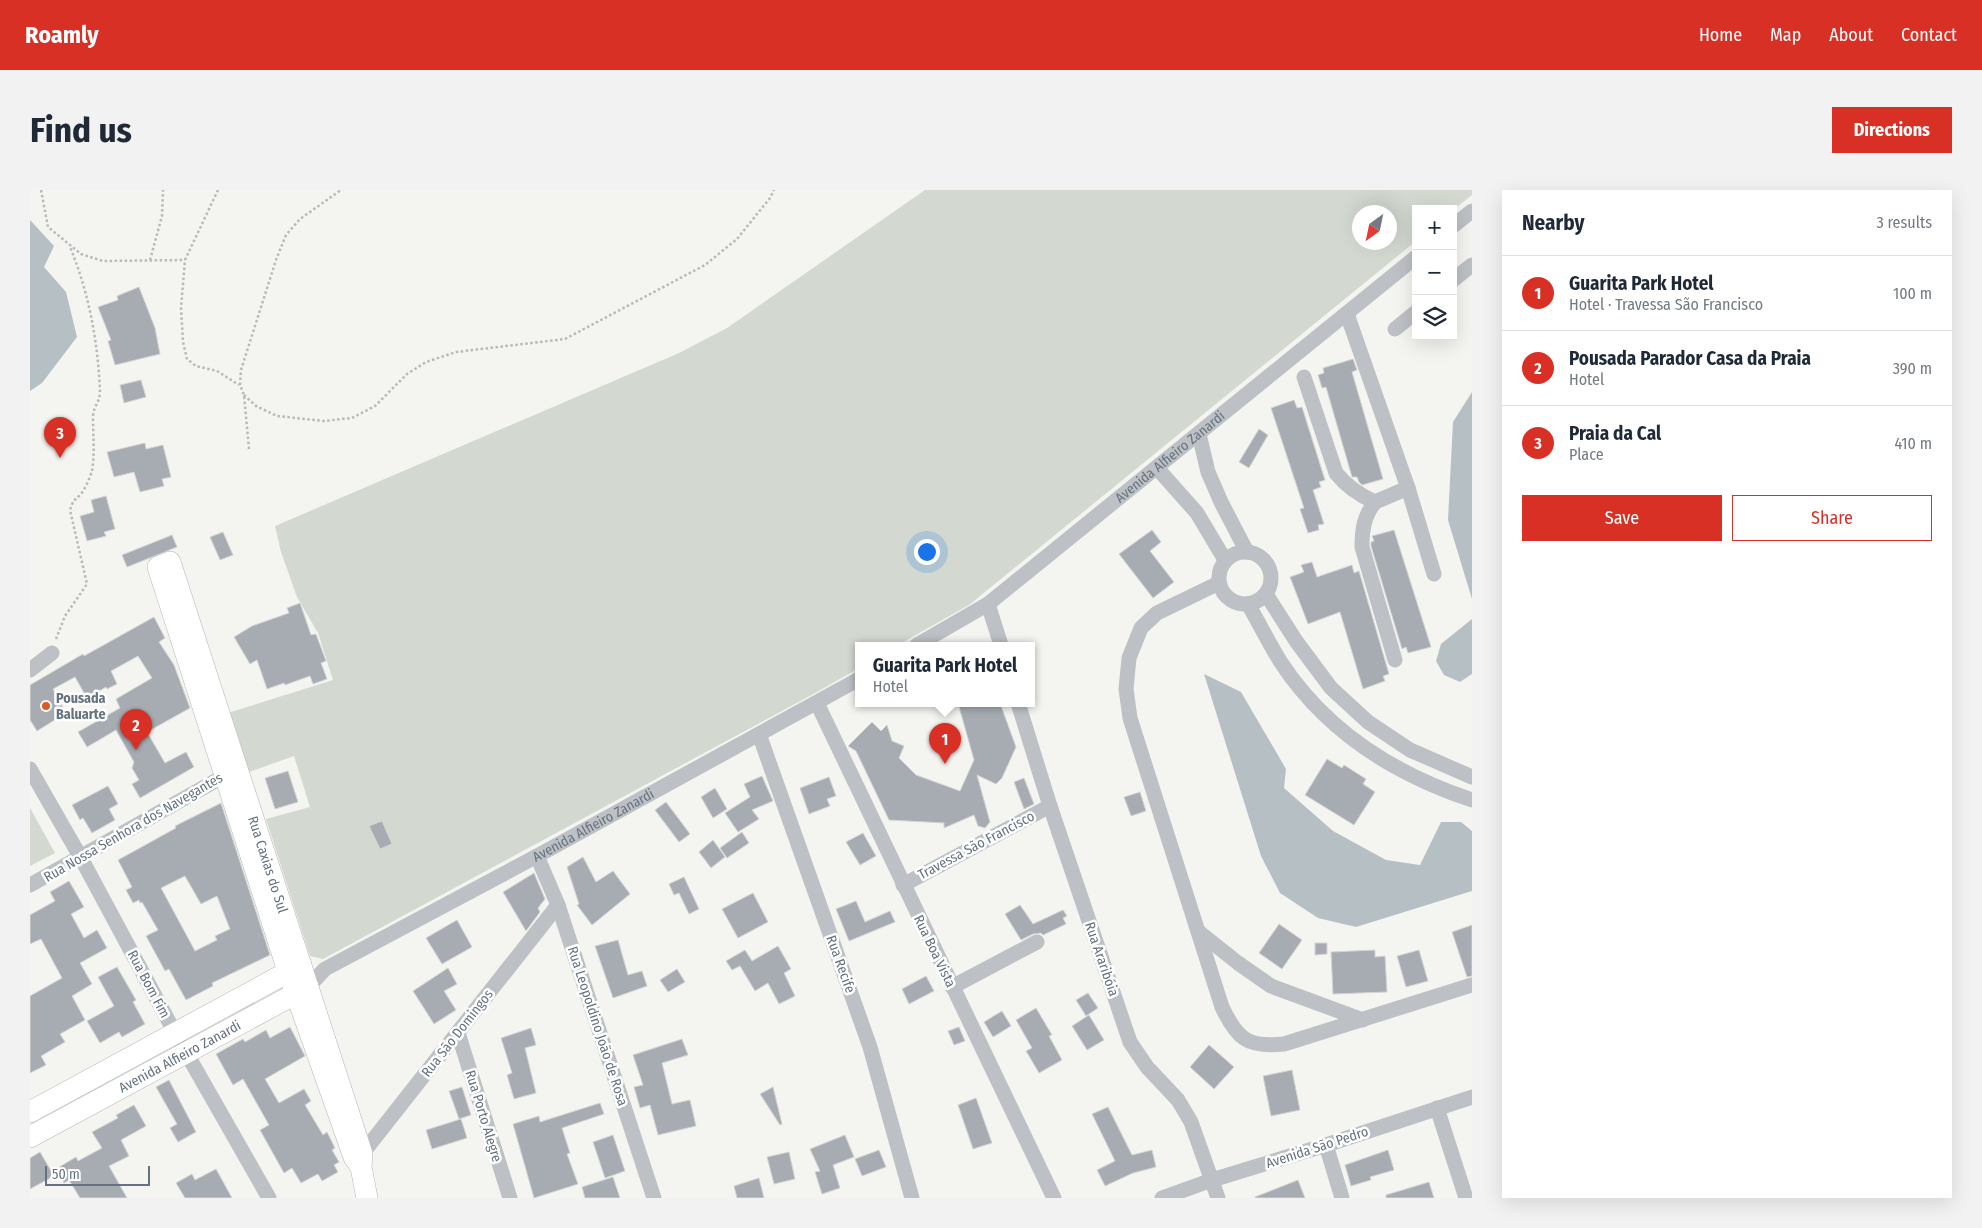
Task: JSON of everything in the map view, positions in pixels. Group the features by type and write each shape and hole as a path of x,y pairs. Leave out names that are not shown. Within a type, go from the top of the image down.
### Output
{"street":[{"path":"1457,223 1472,211"},
{"name":"Avenida Alfieiro Zanardi","path":"922,642 988,604 1412,260"},
{"path":"1457,277 1472,265"},
{"path":"1347,314 1408,488 1434,574"},
{"path":"1396,329 1412,315"},
{"path":"1304,377 1336,473 1345,485 1375,502"},
{"path":"1199,434 1208,472 1247,552"},
{"path":"1156,468 1197,513 1225,560"},
{"path":"1395,660 1362,547 1362,534 1366,514 1375,502 1408,488"},
{"path":"1239,552 1247,552 1262,558 1267,564 1272,579 1266,594 1255,603 1248,604 1233,602 1222,591 1219,583 1219,575 1225,560 1239,552"},
{"name":"Rua Caxias do Sul","path":"164,565 294,968 359,1159 362,1196"},
{"path":"1219,583 1157,613 1141,628 1129,658 1126,689 1130,718 1222,1007 1232,1027 1247,1041 1265,1046 1284,1044 1472,985"},
{"path":"1266,594 1296,641 1331,688 1368,722 1410,750 1472,777"},
{"path":"988,604 999,642"},
{"path":"1248,604 1280,661 1306,696 1333,725 1369,751 1408,774 1472,800"},
{"path":"30,670 52,653"},
{"name":"Avenida Alfieiro Zanardi","path":"30,1138 303,990 325,969 537,856 855,681"},
{"name":"Rua Boa Vista","path":"817,703 1054,1198"},
{"name":"Rua Araribóia","path":"1019,707 1050,806 1130,1042 1147,1067 1178,1100 1191,1122 1218,1198"},
{"name":"Rua Recife","path":"759,734 870,1046 912,1198"},
{"name":"Rua Bom Fim","path":"30,769 81,858 175,1033 269,1198"},
{"name":"Rua Nossa Senhora dos Navegantes","path":"30,886 231,772"},
{"name":"Travessa São Francisco","path":"903,885 1050,806"},
{"name":"Rua Leopoldino João de Rosa","path":"537,856 558,905 654,1198"},
{"name":"Rua São Domingos","path":"359,1159 558,905"},
{"path":"1199,932 1271,986 1363,1020"},
{"path":"952,987 1037,942"},
{"path":"294,968 325,969"},
{"name":"Avenida Alfieiro Zanardi","path":"30,1112 294,968"},
{"name":"Rua Porto Alegre","path":"458,1033 510,1198"},
{"name":"Avenida São Pedro","path":"1162,1198 1212,1180 1472,1097"},
{"path":"1437,1108 1466,1198"},
{"path":"1326,1145 1342,1198"}],"path":[{"path":"42,190 48,228 81,254 103,261 185,260"},
{"path":"150,260 162,216 163,190"},
{"path":"218,190 185,260 181,308 183,342 187,359 196,366 217,371 240,385"},
{"path":"249,449 244,396 240,385 242,370 276,260 286,235 300,219 341,190"},
{"path":"244,396 256,406 277,416 324,421 352,418 375,406 406,374 426,362 456,352 565,339 705,265 736,239 770,198 774,190"},
{"path":"52,653 65,616 86,584 70,510 73,499 81,494 91,473 95,447 94,407 100,395 96,344 88,304 81,273 70,247"}],"shaded area":[{"path":"925,190 1472,190 1472,195 1457,207 1457,205 1412,205 1412,244 969,605 903,642 855,642 855,670 323,959 310,956 266,819 310,807 294,756 249,772 228,713 333,680 318,633 297,597 281,552 275,526 679,353 727,328"},
{"path":"30,220 54,246 44,267 66,292 77,337 42,383 30,391"},
{"path":"1472,392 1472,599 1448,520 1453,422"},
{"path":"1472,619 1472,674 1460,682 1444,675 1436,661 1441,644"},
{"path":"1204,674 1241,692 1286,769 1284,788 1333,831 1386,860 1420,865 1441,822 1461,822 1472,831 1472,891 1356,927 1318,918 1280,893 1261,856"},
{"path":"30,808 55,853 30,866"}],"building":[{"path":"139,287 155,328 160,354 115,365 108,341 111,340 98,307 118,300 117,296"},
{"path":"1353,359 1357,370 1352,372 1383,479 1362,485 1357,477 1352,477 1326,387 1322,388 1318,375 1324,373 1323,368"},
{"path":"141,380 146,397 124,403 120,385"},
{"path":"1294,400 1297,408 1302,407 1325,480 1319,482 1321,487 1313,490 1324,524 1318,525 1319,530 1308,533 1300,509 1304,508 1271,408"},
{"path":"1259,429 1268,435 1249,468 1239,462"},
{"path":"145,443 146,449 163,445 171,477 162,479 164,486 140,492 134,472 114,477 107,452"},
{"path":"106,496 115,529 104,532 106,536 87,541 80,516 94,512 91,500"},
{"path":"1152,530 1161,542 1150,551 1174,582 1153,598 1119,554"},
{"path":"1394,530 1431,647 1408,653 1406,647 1402,649 1371,546 1371,542 1374,541 1372,536"},
{"path":"223,532 233,555 220,560 210,537"},
{"path":"172,535 177,547 127,567 122,555"},
{"path":"1312,562 1317,577 1352,565 1354,573 1359,571 1389,674 1383,676 1385,681 1363,689 1340,612 1308,624 1290,577 1304,572 1301,565"},
{"path":"300,603 311,635 316,634 326,661 321,663 327,679 313,684 310,676 267,689 257,660 250,664 234,637 252,626 289,613 287,608"},
{"path":"154,617 165,638 159,642 174,665 190,708 147,732 165,763 186,752 194,767 140,798 132,784 139,780 132,768 134,762 116,730 87,747 78,732 120,708 116,699 152,678 138,656 111,671 117,684 107,689 106,687 87,698 75,677 53,689 66,713 37,731 30,720 30,685 83,654 84,656"},
{"path":"959,707 1001,707 1016,747 1002,778 996,784 977,775 990,822 985,828 978,826 974,815 944,828 944,823 889,820 856,751 848,746 872,722 881,731 887,725 892,741 904,746 899,758 916,775 960,791 974,760"},
{"path":"1327,759 1342,768 1344,765 1366,779 1363,784 1375,792 1354,825 1305,795"},
{"path":"288,771 298,802 275,809 265,778"},
{"path":"762,776 773,801 752,810 759,819 738,832 725,813 750,797 744,784"},
{"path":"829,777 836,796 827,799 830,806 809,814 800,788"},
{"path":"1024,778 1034,804 1024,809 1014,782"},
{"path":"108,786 118,804 109,809 115,820 92,833 83,818 80,820 72,805"},
{"path":"715,788 727,809 713,818 701,797"},
{"path":"1140,792 1146,811 1131,816 1124,797"},
{"path":"666,802 690,834 679,842 655,810"},
{"path":"221,803 270,955 212,983 213,986 186,1000 169,969 165,971 146,936 158,930 142,902 140,903 139,900 133,903 126,890 132,887 118,860 176,828 175,826","holes":["185,876 201,904 217,896 230,929 215,936 217,940 195,951 161,888"]},
{"path":"382,821 392,844 380,849 369,826"},
{"path":"742,832 749,843 727,858 720,848"},
{"path":"863,833 876,856 860,865 846,842"},
{"path":"713,840 725,857 711,868 699,852"},
{"path":"583,857 596,882 613,871 630,894 592,925 577,905 579,904 567,867"},
{"path":"534,873 545,899 538,908 540,912 526,931 503,892"},
{"path":"684,877 699,909 689,914 679,893 674,895 669,884"},
{"path":"69,881 84,907 71,914 84,938 97,930 107,948 80,963 92,984 72,996 85,1020 60,1034 65,1042 41,1056 46,1065 30,1073 30,996 62,978 41,939 30,944 30,915 55,901 50,892"},
{"path":"753,893 768,922 738,938 722,909"},
{"path":"856,901 865,922 890,911 895,922 849,941 836,909"},
{"path":"1020,905 1033,924 1063,910 1067,916 1063,918 1066,924 1043,935 1041,933 1033,934 1021,940 1005,914"},
{"path":"457,920 472,947 442,964 426,938"},
{"path":"1279,924 1302,940 1282,969 1259,953"},
{"path":"1472,925 1472,976 1467,977 1452,932"},
{"path":"618,940 628,975 642,971 647,986 613,998 595,946"},
{"path":"1315,943 1327,943 1327,954 1315,955"},
{"path":"778,946 791,969 784,973 795,996 779,1004 768,983 755,991 740,966 732,970 726,961 745,950 752,961"},
{"path":"1375,950 1375,957 1385,956 1387,992 1333,994 1331,952"},
{"path":"1419,950 1428,981 1406,987 1397,956"},
{"path":"117,967 136,1000 133,1002 145,1024 122,1037 119,1032 100,1043 87,1021 114,1006 98,977"},
{"path":"448,968 457,984 444,991 456,1010 434,1024 413,991"},
{"path":"677,969 685,982 668,992 660,980"},
{"path":"926,976 934,991 909,1004 902,989"},
{"path":"1088,993 1098,1008 1086,1016 1076,1000"},
{"path":"1036,1008 1052,1035 1049,1036 1062,1060 1039,1073 1026,1051 1032,1048 1016,1020"},
{"path":"1002,1011 1011,1026 993,1037 984,1022"},
{"path":"1089,1015 1104,1040 1087,1050 1072,1026"},
{"path":"290,1027 305,1056 265,1079 279,1103 304,1089 311,1101 305,1105 323,1135 327,1132 335,1148 332,1150 339,1162 334,1165 338,1172 322,1181 318,1174 301,1183 292,1168 284,1173 260,1130 269,1125 243,1079 233,1085 216,1054 243,1039 245,1042 266,1030 270,1038"},
{"path":"959,1027 965,1041 954,1045 948,1031"},
{"path":"531,1028 536,1045 525,1048 536,1093 514,1099 507,1075 512,1073 501,1038"},
{"path":"682,1039 688,1055 662,1063 672,1104 690,1100 696,1126 658,1135 650,1105 640,1108 634,1087 643,1085 633,1055"},
{"path":"1209,1045 1234,1067 1214,1089 1190,1067"},
{"path":"1292,1070 1300,1110 1271,1116 1263,1076"},
{"path":"169,1080 196,1132 178,1142 170,1128 177,1124 156,1087"},
{"path":"462,1087 471,1115 459,1119 449,1091"},
{"path":"773,1087 782,1124 780,1125 760,1094"},
{"path":"976,1098 992,1143 973,1149 958,1105"},
{"path":"600,1103 604,1114 562,1128 570,1153 567,1154 578,1184 534,1198 513,1124 539,1116 540,1122"},
{"path":"134,1105 146,1126 121,1140 129,1156 109,1166 127,1198 80,1198 69,1180 64,1183 56,1169 76,1157 78,1161 102,1148 92,1132 118,1118 116,1115"},
{"path":"1108,1107 1132,1155 1152,1150 1156,1167 1133,1173 1105,1186 1097,1170 1115,1161 1092,1114"},
{"path":"461,1119 467,1138 432,1149 426,1130"},
{"path":"613,1135 625,1171 605,1178 593,1142"},
{"path":"845,1135 854,1157 833,1165 840,1188 822,1194 815,1172 820,1171 810,1149"},
{"path":"879,1150 886,1167 862,1176 855,1159"},
{"path":"1388,1150 1394,1170 1370,1177 1371,1180 1351,1186 1345,1165"},
{"path":"40,1152 54,1176 30,1189 30,1158"},
{"path":"789,1152 795,1179 774,1184 767,1157"},
{"path":"216,1169 232,1198 185,1198 176,1183 192,1174 195,1180"},
{"path":"613,1177 620,1198 585,1198 582,1187"},
{"path":"759,1178 764,1198 737,1198 734,1186"},
{"path":"1298,1180 1305,1198 1255,1198 1255,1197"},
{"path":"1429,1182 1434,1198 1386,1198 1386,1195"}],"place":[{"name":"Praia da Cal","path":"60,458"},
{"name":"Pousada Baluarte","path":"46,706"},
{"name":"Pousada Parador Casa da Praia","path":"136,750"},
{"name":"Guarita Park Hotel","path":"945,764"}]}
